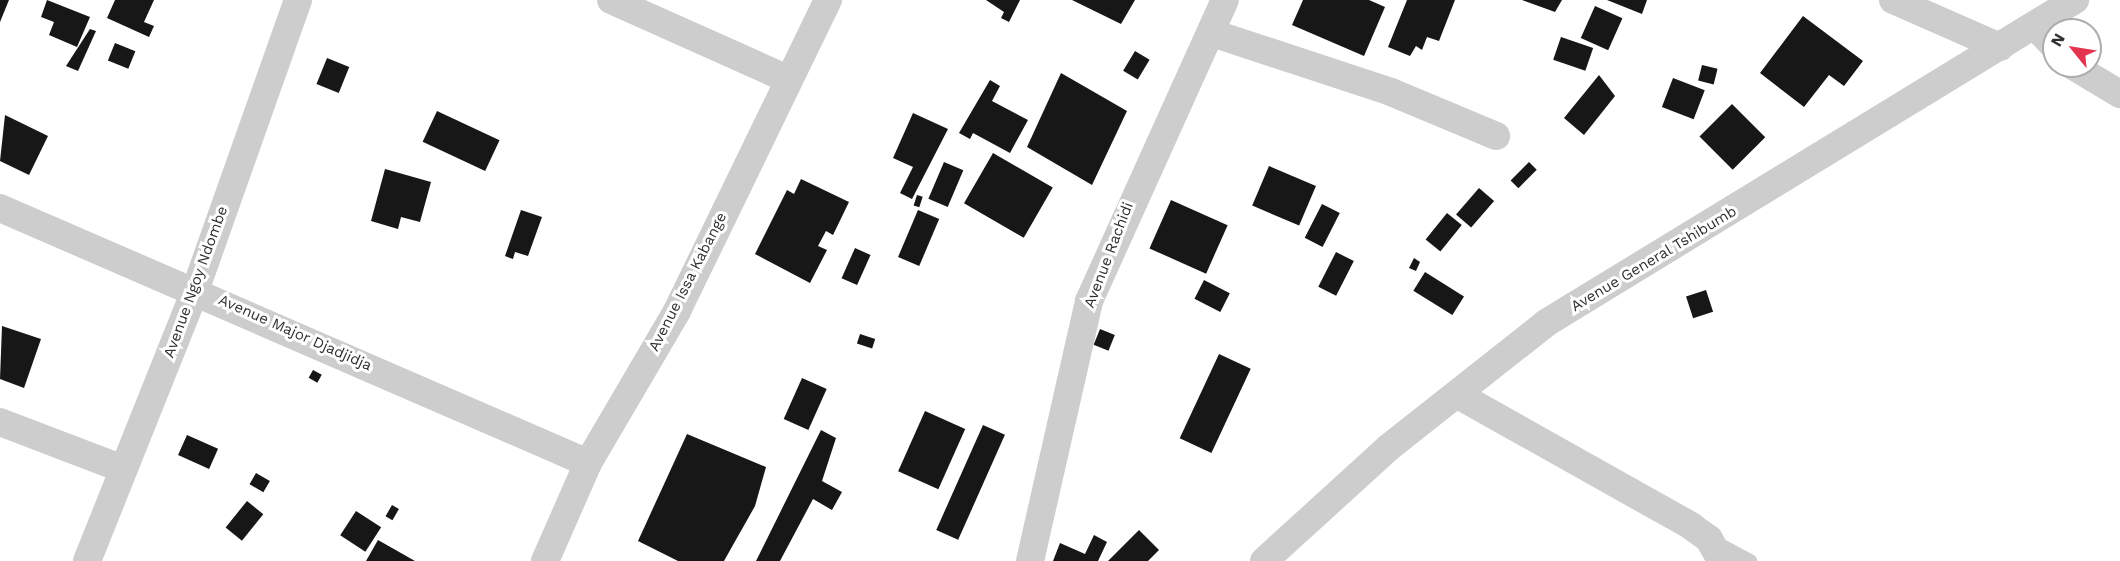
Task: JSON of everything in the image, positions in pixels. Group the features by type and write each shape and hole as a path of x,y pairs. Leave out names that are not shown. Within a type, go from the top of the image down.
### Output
{"street":[{"name":"Avenue Ngoy Ndombe","path":"87,561 195,288 298,0"},
{"path":"611,0 788,79"},
{"name":"Avenue Issa Kabange","path":"545,561 588,463 677,311 828,0"},
{"name":"Avenue Rachidi","path":"1030,561 1089,302 1126,209 1212,33 1225,0"},
{"path":"1893,0 2000,47"},
{"name":"Avenue General Tshibumb","path":"2060,18 2075,0"},
{"path":"1212,33 1391,92 1496,136"},
{"name":"Avenue General Tshibumb","path":"1264,561 1388,448 1458,395 1546,323 2000,47 2042,37"},
{"path":"2093,78 2120,94"},
{"name":"Avenue Major Djadjidja","path":"0,208 195,288 588,463"},
{"path":"1458,395 1715,550"},
{"path":"0,422 123,469"}],"lane":[{"path":"1715,550 1749,561"}],"building":[{"path":"0,0 9,0 0,22"},
{"path":"47,0 90,17 77,47 49,35 54,22 41,17"},
{"path":"115,0 154,0 144,22 154,26 149,37 107,18"},
{"path":"986,0 1020,0 1009,22 1001,18 1004,12"},
{"path":"1072,0 1135,0 1121,24"},
{"path":"1303,0 1369,0 1385,7 1364,56 1292,25"},
{"path":"1407,0 1455,0 1439,41 1427,37 1422,50 1416,46 1410,56 1388,47"},
{"path":"1522,0 1562,0 1555,12"},
{"path":"1607,0 1647,0 1642,14"},
{"path":"1595,6 1622,18 1608,50 1581,38"},
{"path":"1803,16 1863,61 1844,86 1829,75 1804,107 1760,73"},
{"path":"90,29 96,31 78,71 66,66"},
{"path":"1561,37 1593,48 1585,71 1553,60"},
{"path":"115,43 135,51 128,69 108,61"},
{"path":"1135,51 1150,60 1138,79 1123,71"},
{"path":"327,58 349,67 339,93 317,84"},
{"path":"1702,65 1718,69 1714,84 1698,81"},
{"path":"1061,73 1127,111 1092,185 1027,147"},
{"path":"1599,75 1615,96 1584,135 1564,118"},
{"path":"1673,78 1705,90 1694,119 1662,107"},
{"path":"990,80 1000,86 992,101 1028,120 1010,153 973,133 970,139 959,133"},
{"path":"1732,104 1765,137 1733,170 1699,137"},
{"path":"437,111 500,140 485,171 423,142"},
{"path":"913,113 948,129 912,199 900,193 913,167 893,158"},
{"path":"5,115 48,136 29,175 0,161"},
{"path":"993,153 1053,188 1024,238 964,203"},
{"path":"944,162 963,170 948,207 928,199"},
{"path":"1529,162 1537,170 1518,188 1511,180"},
{"path":"1269,166 1316,186 1299,226 1252,206"},
{"path":"385,169 431,182 420,222 401,217 398,229 371,221"},
{"path":"801,179 849,202 833,235 826,231 818,246 827,250 810,283 755,254 787,190 794,194"},
{"path":"1479,188 1494,201 1471,228 1456,214"},
{"path":"917,195 923,197 919,207 914,205"},
{"path":"1171,200 1228,225 1206,274 1149,248"},
{"path":"1322,204 1340,213 1323,247 1305,238"},
{"path":"521,210 542,217 528,256 515,252 513,259 505,256"},
{"path":"918,210 939,219 919,266 898,257"},
{"path":"1447,213 1462,225 1440,251 1426,239"},
{"path":"855,248 871,255 857,285 842,278"},
{"path":"1336,252 1354,261 1336,296 1318,287"},
{"path":"1414,258 1420,262 1416,271 1409,268"},
{"path":"1425,272 1464,296 1452,315 1413,291"},
{"path":"1204,280 1230,293 1220,312 1194,299"},
{"path":"1706,290 1713,312 1693,318 1686,296"},
{"path":"2,326 41,339 24,388 0,379"},
{"path":"1100,329 1115,335 1108,351 1094,345"},
{"path":"860,334 875,339 872,348 857,344"},
{"path":"1219,354 1251,369 1211,453 1180,438"},
{"path":"313,370 322,375 317,383 309,378"},
{"path":"802,378 827,389 808,430 784,419"},
{"path":"925,411 965,429 938,489 898,471"},
{"path":"983,425 1005,435 958,540 936,530"},
{"path":"821,430 836,438 822,481 842,492 832,510 813,499 780,561 756,561"},
{"path":"687,434 766,467 755,506 724,561 678,561 638,541"},
{"path":"187,435 218,449 209,469 178,455"},
{"path":"256,473 270,481 263,492 250,484"},
{"path":"247,501 263,514 242,541 226,527"},
{"path":"392,505 399,509 392,520 386,516"},
{"path":"356,511 381,527 365,552 340,535"},
{"path":"1139,530 1159,550 1148,561 1108,561"},
{"path":"1094,535 1107,542 1098,561 1053,561 1060,543 1085,554"},
{"path":"378,540 415,561 366,561"}]}
